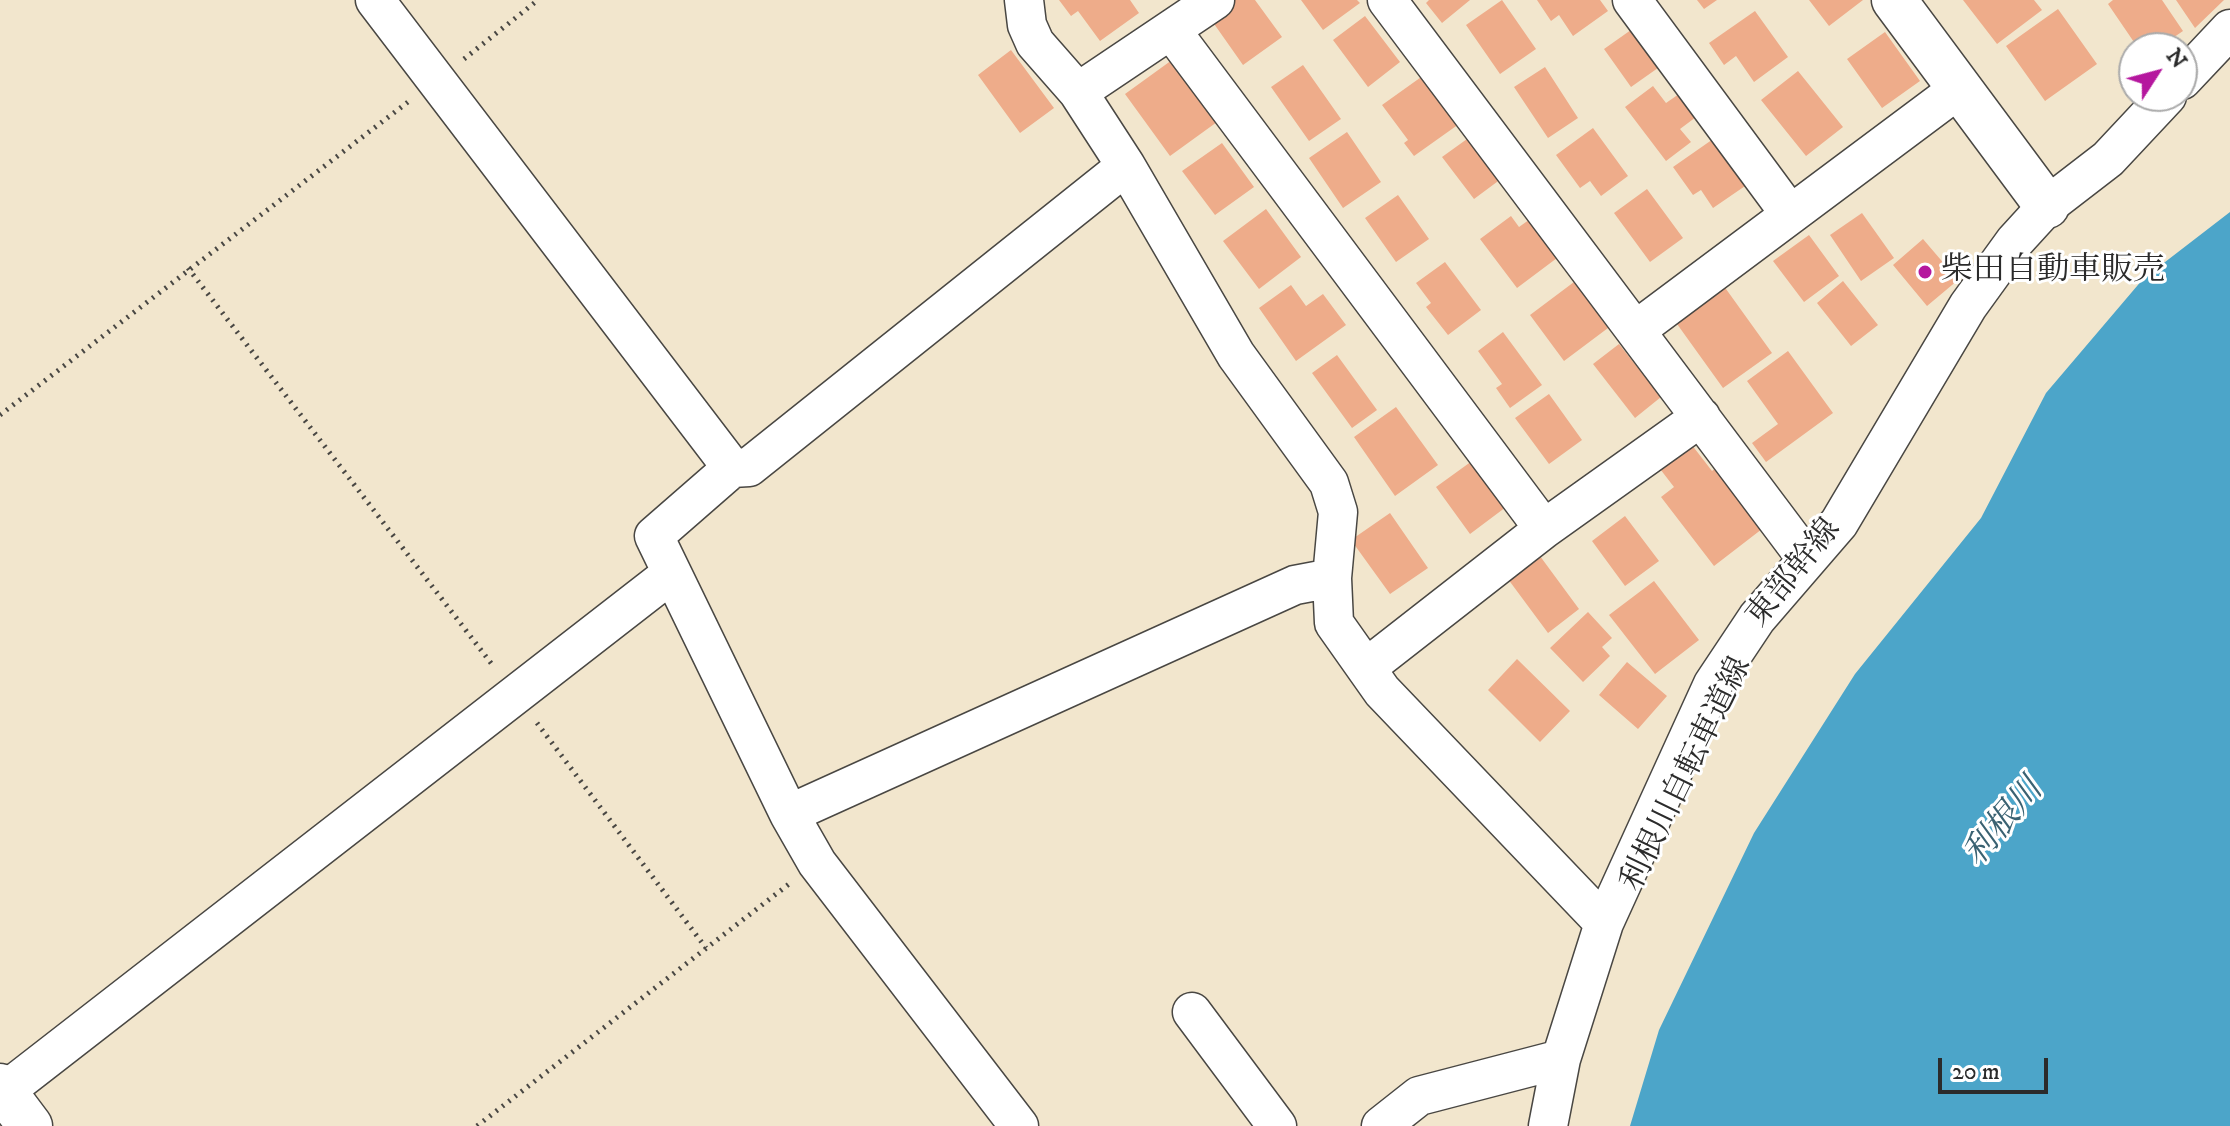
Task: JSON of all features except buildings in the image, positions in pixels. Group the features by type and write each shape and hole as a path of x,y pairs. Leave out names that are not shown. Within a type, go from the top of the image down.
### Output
{"street":[{"path":"375,0 732,468"},
{"path":"1024,0 1027,25 1035,43 1078,92 1126,166 1236,355 1329,483 1338,512 1332,578 1334,623 1382,691 1604,923"},
{"path":"1078,92 1215,0"},
{"path":"1387,0 1806,558"},
{"path":"1632,0 1790,214"},
{"path":"1901,2 2047,206"},
{"path":"2198,63 2230,29"},
{"path":"1171,30 1544,529"},
{"path":"1636,330 1960,88"},
{"name":"東部幹線","path":"1548,1126 1561,1059 1604,923 1713,684 1757,618 1839,523 1968,306 2023,230 2047,206 2108,159 2152,112"},
{"path":"1019,1126 817,863 789,814 654,536 732,468 749,467 1126,166"},
{"path":"1366,668 1544,529 1701,417"},
{"path":"30,1126 2,1089 671,574"},
{"path":"789,814 1295,585 1332,578"},
{"path":"1192,1012 1277,1126"},
{"path":"1381,1126 1419,1096 1561,1059"}],"path":[{"path":"0,415 538,0"},
{"path":"188,268 706,948"},
{"path":"477,1126 817,863"}],"water":[{"name":"利根川","path":"2230,212 2230,1126 1630,1126 1659,1030 1754,833 1855,674 1981,518 2046,393 2143,279"}],"place":[{"name":"柴田自動車販売","path":"1925,272"}]}
